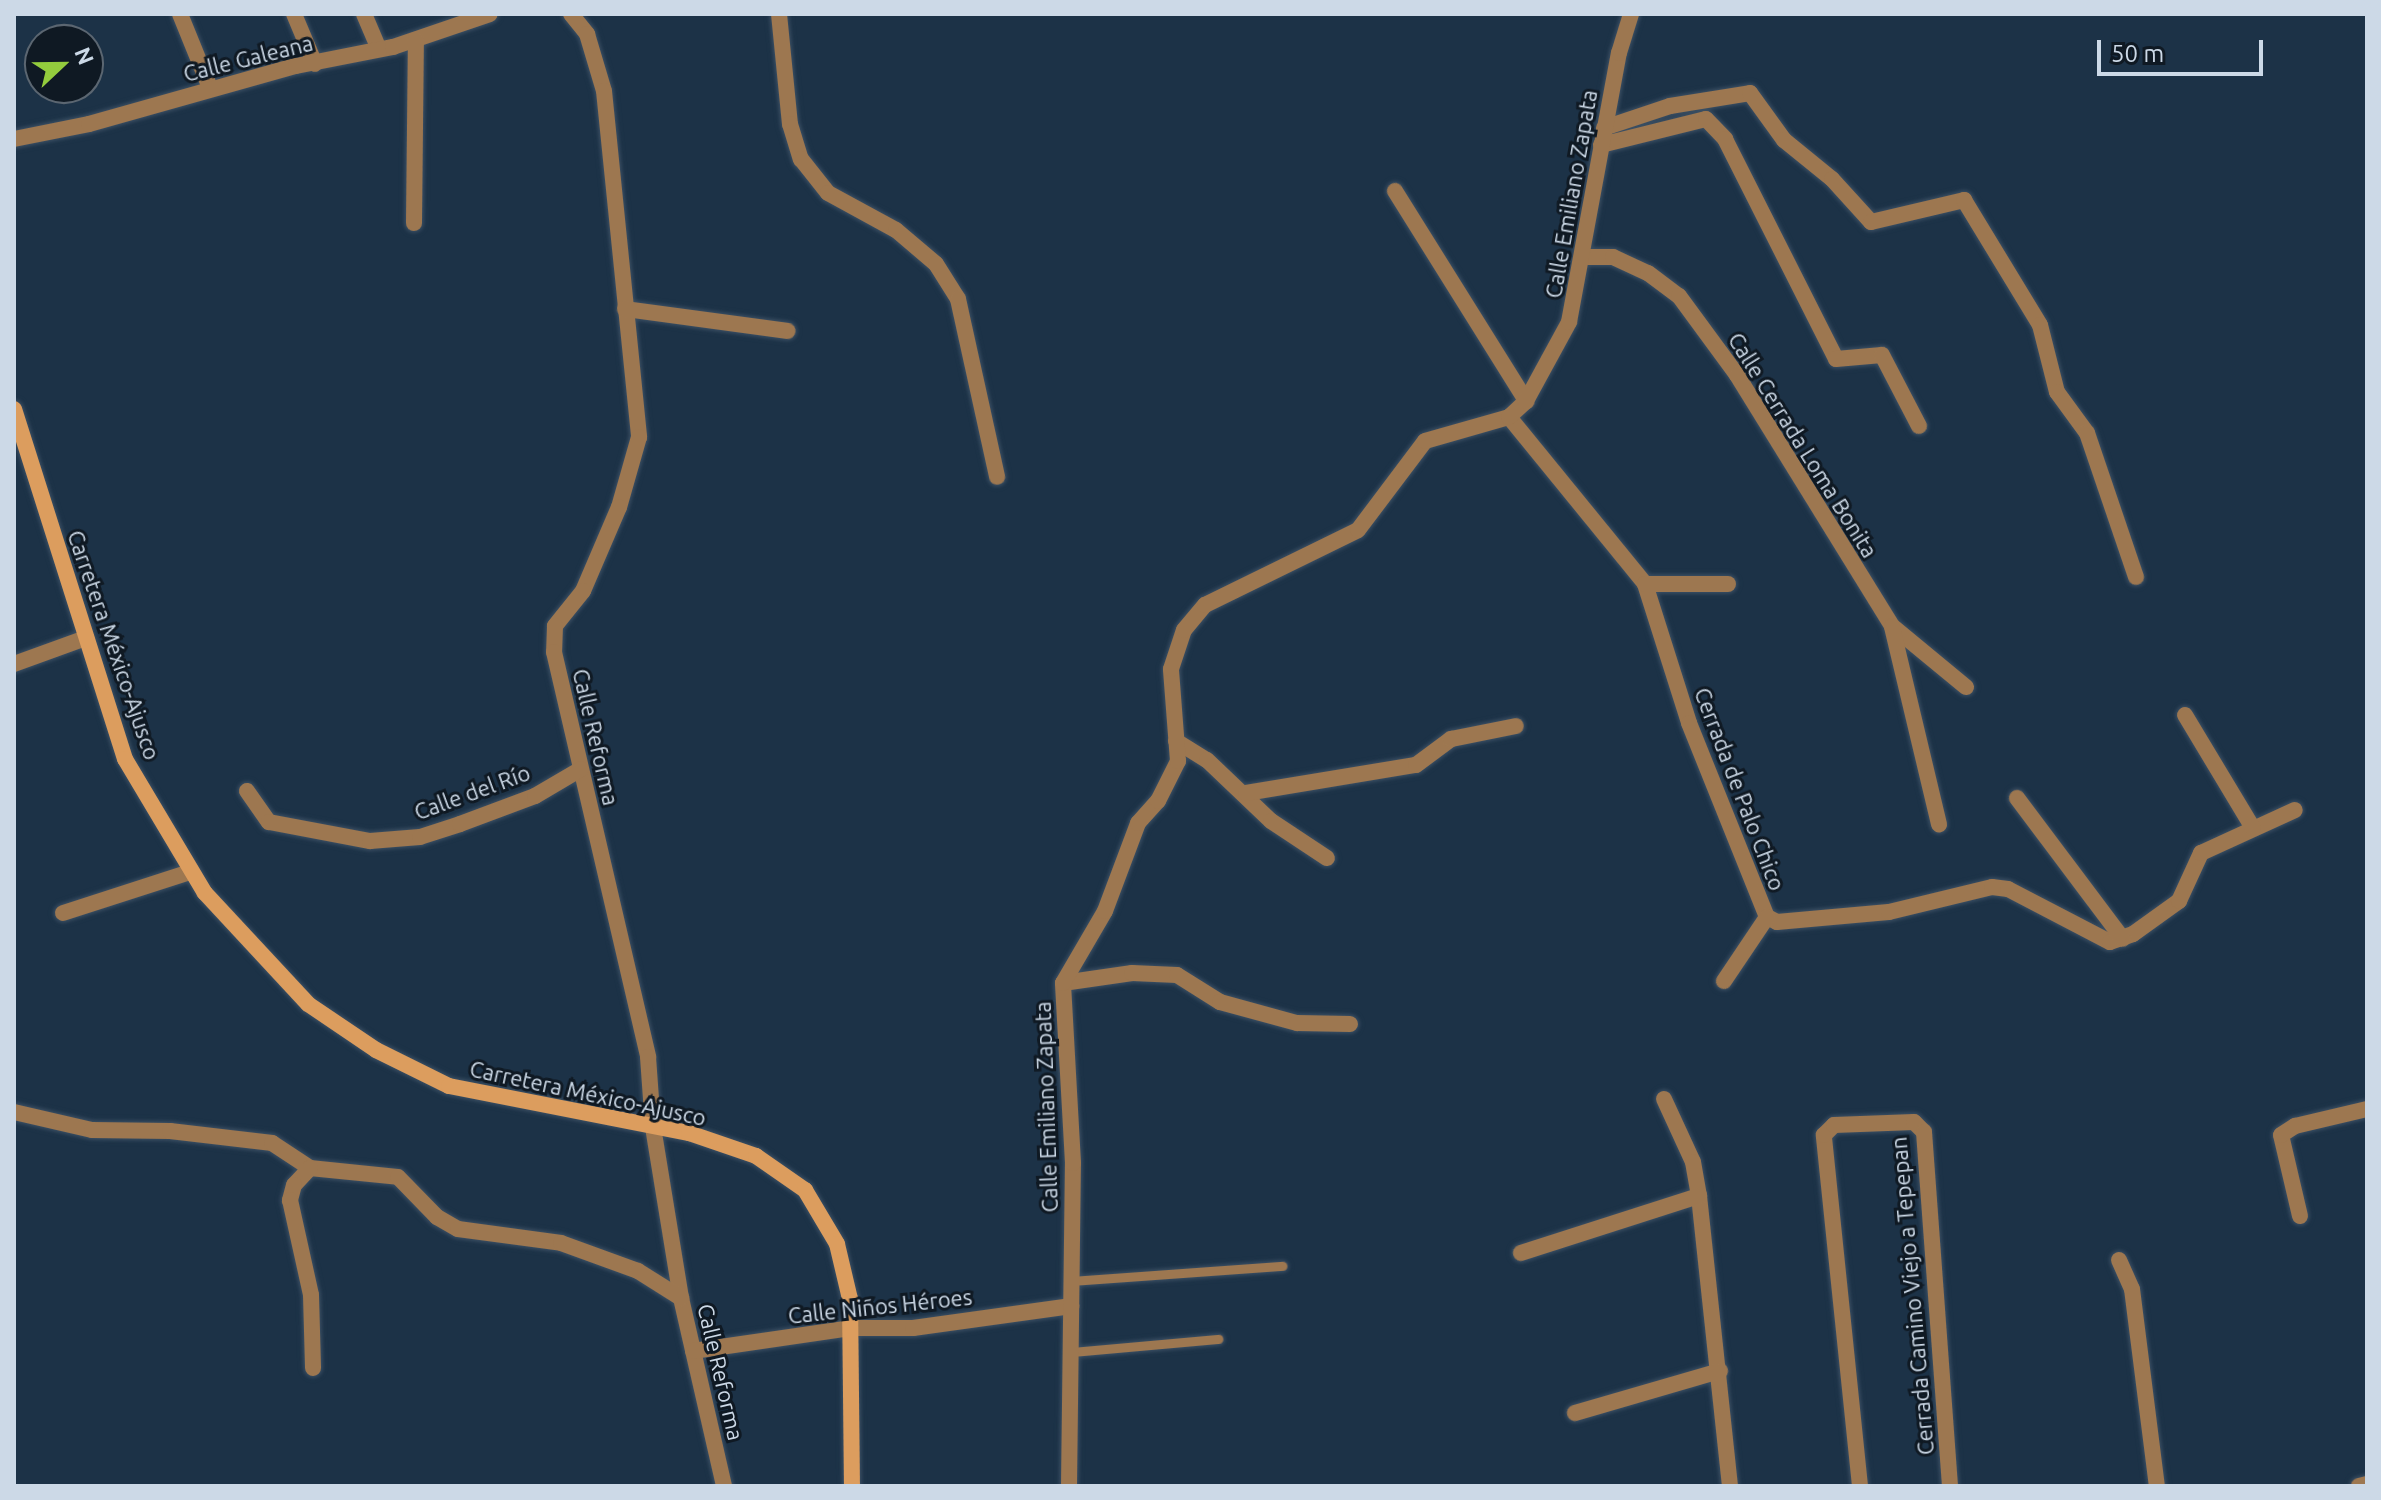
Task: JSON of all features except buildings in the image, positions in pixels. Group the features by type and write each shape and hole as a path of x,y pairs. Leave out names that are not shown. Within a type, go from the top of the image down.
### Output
{"main road":[{"name":"Carretera México-Ajusco","path":"14,409 125,759 190,872 308,1004 376,1050 449,1086 689,1133 756,1156 805,1190 837,1244 850,1299 852,1486"}],"street":[{"path":"180,14 210,88"},
{"path":"294,14 315,64"},
{"path":"364,14 379,49"},
{"name":"Calle Galeana","path":"14,139 89,124 210,88 416,40 490,14"},
{"name":"Calle Reforma","path":"571,14 587,34 604,91 639,437 619,507 583,591 555,626 554,652 648,1057 653,1127 681,1298 724,1486"},
{"path":"779,14 790,124 801,159 828,193 896,230 936,264 958,299 997,477"},
{"name":"Calle Emiliano Zapata","path":"1069,1486 1073,1163 1063,983 1105,911 1138,823 1158,801 1178,761 1171,669 1184,630 1205,605 1358,530 1425,441 1509,417 1526,401 1569,322 1603,137 1631,14"},
{"path":"414,223 416,40"},
{"path":"1603,137 1670,106 1750,93 1784,140 1840,186 1871,222 1964,200 2040,325 2057,392 2087,433 2136,577"},
{"path":"1603,137 1706,119 1725,139 1836,359 1851,362 1882,355 1919,426"},
{"path":"1395,191 1526,401"},
{"name":"Calle Cerrada Loma Bonita","path":"1583,257 1613,257 1648,273 1679,296 1737,375 1892,626 1966,687"},
{"path":"625,309 788,331"},
{"name":"Cerrada de Palo Chico","path":"1509,417 1645,584 1689,723 1767,917 1777,922 1889,912 1992,887 2008,889 2097,939 2123,939"},
{"path":"1645,584 1728,584"},
{"path":"1892,626 1939,824"},
{"path":"14,664 86,638"},
{"path":"2185,715 2253,828"},
{"path":"1246,793 1416,765 1451,739 1516,726"},
{"path":"1176,741 1246,793 1271,821 1327,858"},
{"name":"Calle del Río","path":"247,791 269,822 370,841 420,837 460,824 535,796 581,769"},
{"path":"2017,798 2123,939 2179,901 2201,853 2295,810"},
{"path":"63,913 190,872"},
{"path":"1724,981 1767,917"},
{"path":"1063,983 1132,973 1177,975 1220,1002 1297,1023 1350,1024"},
{"path":"1664,1099 1693,1162 1699,1196 1730,1486"},
{"path":"2300,1216 2281,1135 2295,1126 2367,1109"},
{"path":"14,1112 92,1130 170,1131 272,1143 310,1168 398,1177 437,1217 458,1229 561,1243 638,1271 681,1298"},
{"name":"Cerrada Camino Viejo a Tepepan","path":"1860,1486 1824,1135 1834,1125 1914,1122 1924,1132 1950,1486"},
{"path":"310,1168 294,1185 290,1200 311,1295 313,1368"},
{"path":"1521,1253 1699,1196"},
{"path":"2119,1260 2132,1289 2157,1486"},
{"name":"Calle Niños Héroes","path":"693,1351 850,1328 913,1328 1071,1306"},
{"path":"1575,1413 1720,1371"},
{"path":"2359,1486 2367,1484"}],"lane":[{"path":"1072,1281 1282,1266"},
{"path":"1071,1352 1218,1339"}]}
